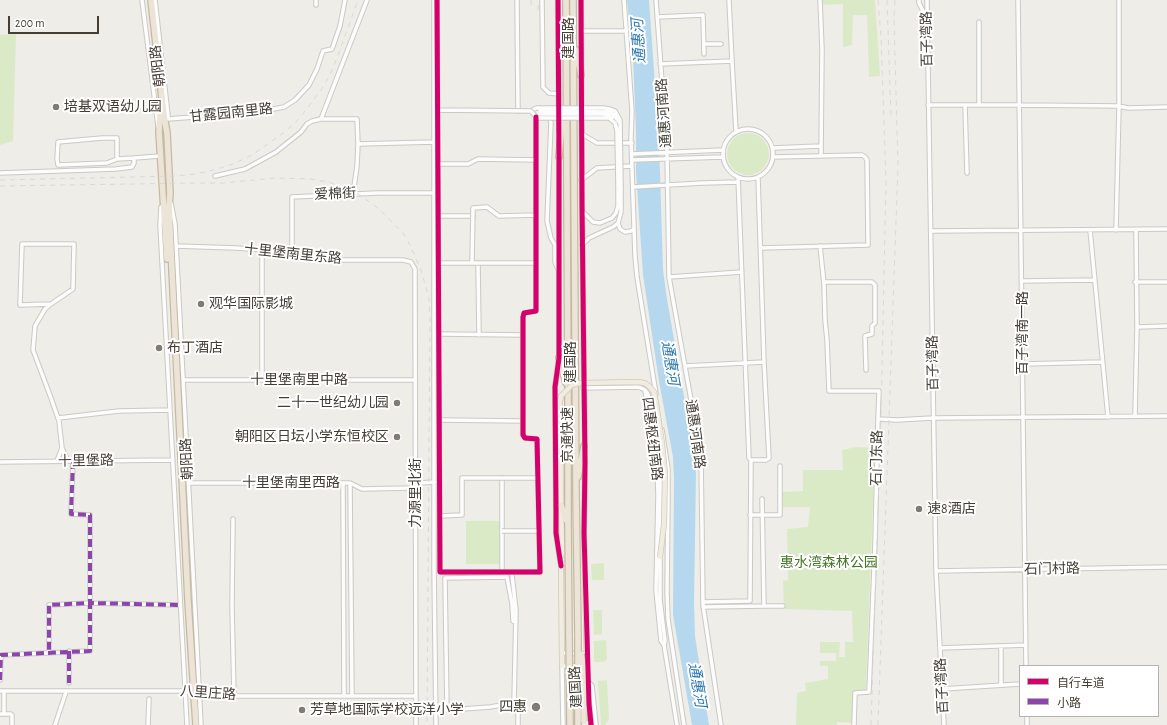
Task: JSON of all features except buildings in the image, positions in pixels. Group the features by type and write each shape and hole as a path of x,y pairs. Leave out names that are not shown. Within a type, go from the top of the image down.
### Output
{"highway":[{"name":"朝阳路","path":"147,0 167,132 170,193 170,276"},
{"name":"朝阳路","path":"151,0 160,116 159,132 162,193 165,208 170,276 192,693 192,725"},
{"name":"京通快速","path":"566,0 570,725"},
{"name":"京通快速","path":"573,0 578,725"},
{"path":"573,38 581,75"},
{"path":"560,157 566,71"},
{"path":"559,358 568,393"},
{"path":"576,493 584,446"},
{"path":"561,505 568,524"},
{"path":"578,636 584,671 587,724"},
{"name":"朝阳路","path":"192,693 196,725"}],"main road":[{"name":"建国路","path":"558,0 560,274 559,358 556,387 556,532 561,566 562,666"},
{"name":"建国路","path":"581,0 584,540 587,666"},
{"path":"561,566 560,402 561,396 572,385 580,383 638,382 645,383 654,392 665,472 664,524 660,557"}],"street":[{"name":"朝阳路","path":"142,0 157,74 168,116 167,132"},
{"name":"朝阳路","path":"155,0 157,74"},
{"path":"316,0 316,6"},
{"name":"甘露园南里路","path":"168,119 265,111 284,107 295,100 309,85 317,69 323,51 332,49 340,26 345,0"},
{"path":"321,119 367,0"},
{"path":"434,0 434,482 436,725"},
{"path":"437,0 440,572 540,572 537,439 525,438 523,435 523,317 524,313 536,311 536,160 539,114 536,108 531,111"},
{"path":"516,0 518,111"},
{"path":"542,0 543,87 549,93 559,94"},
{"path":"624,0 632,111 632,166 637,277 668,469 666,592 668,619 684,725"},
{"name":"通惠河南路","path":"656,0 667,152 666,185 669,277 701,456 703,604 721,725"},
{"path":"729,0 736,131"},
{"path":"820,0 822,49 821,156"},
{"path":"919,0 927,20"},
{"name":"百子湾路","path":"927,0 936,571 944,725"},
{"name":"百子湾南一路","path":"1018,0 1022,230 1026,665"},
{"path":"1116,230 1119,106 1119,0"},
{"path":"657,17 704,15 704,54"},
{"path":"979,22 979,105"},
{"path":"581,31 626,31"},
{"path":"704,44 721,44"},
{"path":"660,64 732,61"},
{"path":"928,105 1020,104 1167,108"},
{"path":"965,105 967,173"},
{"path":"539,114 610,109 616,111 618,115 620,120 619,185 618,206 616,213 612,218 600,224 593,222 582,211"},
{"path":"438,110 531,111 539,114 609,118 615,123"},
{"path":"539,114 603,114 610,116 615,123 617,131 621,212 618,223 620,229 625,232 631,232 634,229"},
{"path":"548,114 551,123 547,221 551,238 555,245 555,262 560,274"},
{"path":"215,176 245,169 257,163 276,152 312,121 321,119 357,119 358,144 354,187 345,187"},
{"path":"750,128 763,133 768,138 773,148 771,166 766,172 752,179 745,179 732,174 727,168 723,158 725,142 736,131 743,129 750,128"},
{"path":"582,134 597,143 632,143"},
{"path":"117,159 117,138 58,142 58,165 107,162 117,159 160,156"},
{"path":"358,144 434,142"},
{"path":"773,148 820,146"},
{"path":"632,154 723,150"},
{"path":"761,248 868,245 867,160 862,155 773,157"},
{"path":"0,174 116,169 132,167 134,158"},
{"path":"632,160 667,158 723,158"},
{"path":"438,164 468,164 478,159 536,160"},
{"path":"581,180 597,168 632,166"},
{"path":"703,604 750,601 751,460 749,458 738,177"},
{"path":"751,460 766,460 769,458 764,362 758,177"},
{"path":"633,187 738,182"},
{"name":"朝阳路","path":"170,193 175,224 176,246 170,276 170,410 180,605 192,693 201,725"},
{"name":"爱棉街","path":"292,252 292,197 376,193 434,193"},
{"path":"472,263 473,208 487,207 499,216 536,215"},
{"path":"438,216 473,216"},
{"path":"582,245 588,238 613,227 618,223"},
{"path":"931,231 1167,229"},
{"path":"1090,230 1108,417"},
{"path":"1135,416 1137,327 1136,230"},
{"path":"51,304 20,305 22,244 74,244 73,289 45,309 35,326 33,350 52,398 58,418 62,448 68,461"},
{"name":"十里堡南里东路","path":"176,246 292,252 337,260 403,260 411,262"},
{"path":"820,246 824,282 829,391 879,391 878,418"},
{"path":"262,250 262,380"},
{"name":"力源里北街","path":"411,262 415,270 414,380 416,486 416,725"},
{"path":"438,263 536,263"},
{"path":"478,263 479,335"},
{"path":"669,277 742,272"},
{"name":"朝阳路","path":"170,276 183,380 188,483 192,693 186,725"},
{"path":"1022,281 1094,280"},
{"path":"824,282 872,282 875,285 875,323 872,326 872,334 865,336 866,370"},
{"path":"1136,282 1167,282"},
{"path":"1137,327 1167,326"},
{"path":"438,334 523,335"},
{"path":"685,366 764,362"},
{"path":"1023,364 1102,362"},
{"name":"十里堡南里中路","path":"183,380 414,380"},
{"path":"583,388 638,387 645,390"},
{"name":"四惠枢纽南路","path":"645,390 648,394 660,460 660,599 665,640 664,645"},
{"name":"四惠枢纽南路","path":"645,390 657,462 658,496 656,590 660,631 664,645 677,725"},
{"path":"58,418 119,411 170,410"},
{"name":"石门东路","path":"854,725 855,693 869,692 878,418 897,420 933,418 1167,416"},
{"path":"439,420 523,421"},
{"path":"56,461 62,448"},
{"name":"十里堡路","path":"0,462 173,460"},
{"path":"0,680 1,655 90,650 90,515 71,514 73,461"},
{"path":"750,515 780,515 780,466"},
{"path":"439,516 462,515 462,478 538,478"},
{"path":"502,478 502,572"},
{"name":"十里堡南里西路","path":"188,483 350,483 362,489 410,488 420,483 434,482"},
{"path":"343,483 344,696"},
{"path":"350,483 352,696"},
{"path":"762,499 764,606"},
{"path":"233,519 232,606 234,696"},
{"path":"502,531 539,531"},
{"name":"石门村路","path":"936,571 1167,567"},
{"path":"512,575 516,610 514,703 518,709 518,725"},
{"path":"446,710 445,578 507,577 512,604 513,621 516,622"},
{"path":"49,652 49,605 90,603 180,605"},
{"path":"703,604 783,606"},
{"path":"940,648 1026,645"},
{"path":"1001,646 1001,685"},
{"path":"69,652 69,683"},
{"path":"562,653 587,654"},
{"path":"562,666 587,666"},
{"name":"建国路","path":"562,666 563,725"},
{"name":"建国路","path":"587,666 589,704 587,724"},
{"path":"562,673 588,673"},
{"path":"588,681 592,686 596,725"},
{"path":"942,689 1019,684"},
{"path":"2,691 2,714 12,715 12,725"},
{"name":"八里庄路","path":"2,691 192,693 234,696 416,696"},
{"path":"55,725 66,692"},
{"path":"148,699 148,725"},
{"path":"436,711 490,707 514,703"}],"green space":[{"path":"822,0 875,0 880,76 869,77 867,15 853,15 852,45 843,47 843,4 822,5"},
{"path":"16,34 13,141 0,145 0,35"},
{"path":"744,133 752,133 760,136 766,142 769,154 766,166 760,172 752,175 744,175 736,172 730,166 727,158 727,150 730,142 736,136"},
{"name":"惠水湾森林公园","path":"856,447 875,448 866,690 854,691 852,723 837,722 837,725 796,725 797,693 806,691 805,683 828,679 828,666 820,666 820,661 836,661 836,653 820,653 820,642 840,642 839,657 845,657 845,642 853,642 852,611 784,609 783,581 788,580 787,529 808,527 810,507 783,507 782,492 803,491 803,470 843,470 842,450"},
{"path":"466,521 500,521 500,564 466,564"},
{"path":"604,563 604,580 592,580 591,564"},
{"path":"593,610 602,610 602,634 594,635"},
{"path":"606,640 607,660 603,662 594,662 594,641"},
{"path":"607,680 609,719 605,725 601,725 598,681"}],"water":[{"name":"通惠河","path":"627,0 649,0 659,141 663,270 696,473 694,603 695,636 709,725 692,725 673,615 673,457 659,381 643,275 636,172 633,56"}],"railway":[{"path":"0,180 175,176 196,174 233,164 252,155 282,134 296,122 321,90 330,75 337,58 358,0"},
{"path":"531,0 531,9"},
{"path":"538,10 539,0"},
{"path":"871,725 881,419 886,182 881,36 878,0"},
{"path":"887,0 891,117"},
{"path":"878,725 898,166 894,18 895,0"},
{"path":"0,186 222,183 276,178 310,179 329,182 360,195 379,209 403,233 421,270 429,298 430,316 427,725"}],"marked path":[{"path":"73,461 71,514 90,515 90,603 180,605"},
{"path":"0,680 1,655 90,651 90,603 49,605 49,652"},
{"path":"69,651 69,683"}],"cycle path":[{"path":"437,0 440,572 540,572 537,439 525,438 523,435 523,317 524,313 536,311 536,117"},
{"path":"558,0 559,358 555,387 556,533 561,566"},
{"path":"581,0 585,463 584,533 589,704 591,724"}],"place":[{"name":"培基双语幼儿园","path":"56,107"},
{"name":"观华国际影城","path":"201,304"},
{"name":"布丁酒店","path":"159,348"},
{"name":"二十一世纪幼儿园","path":"397,403"},
{"name":"朝阳区日坛小学东恒校区","path":"397,437"},
{"name":"速8酒店","path":"919,509"},
{"name":"四惠","path":"536,707"},
{"name":"芳草地国际学校远洋小学","path":"302,710"}]}
